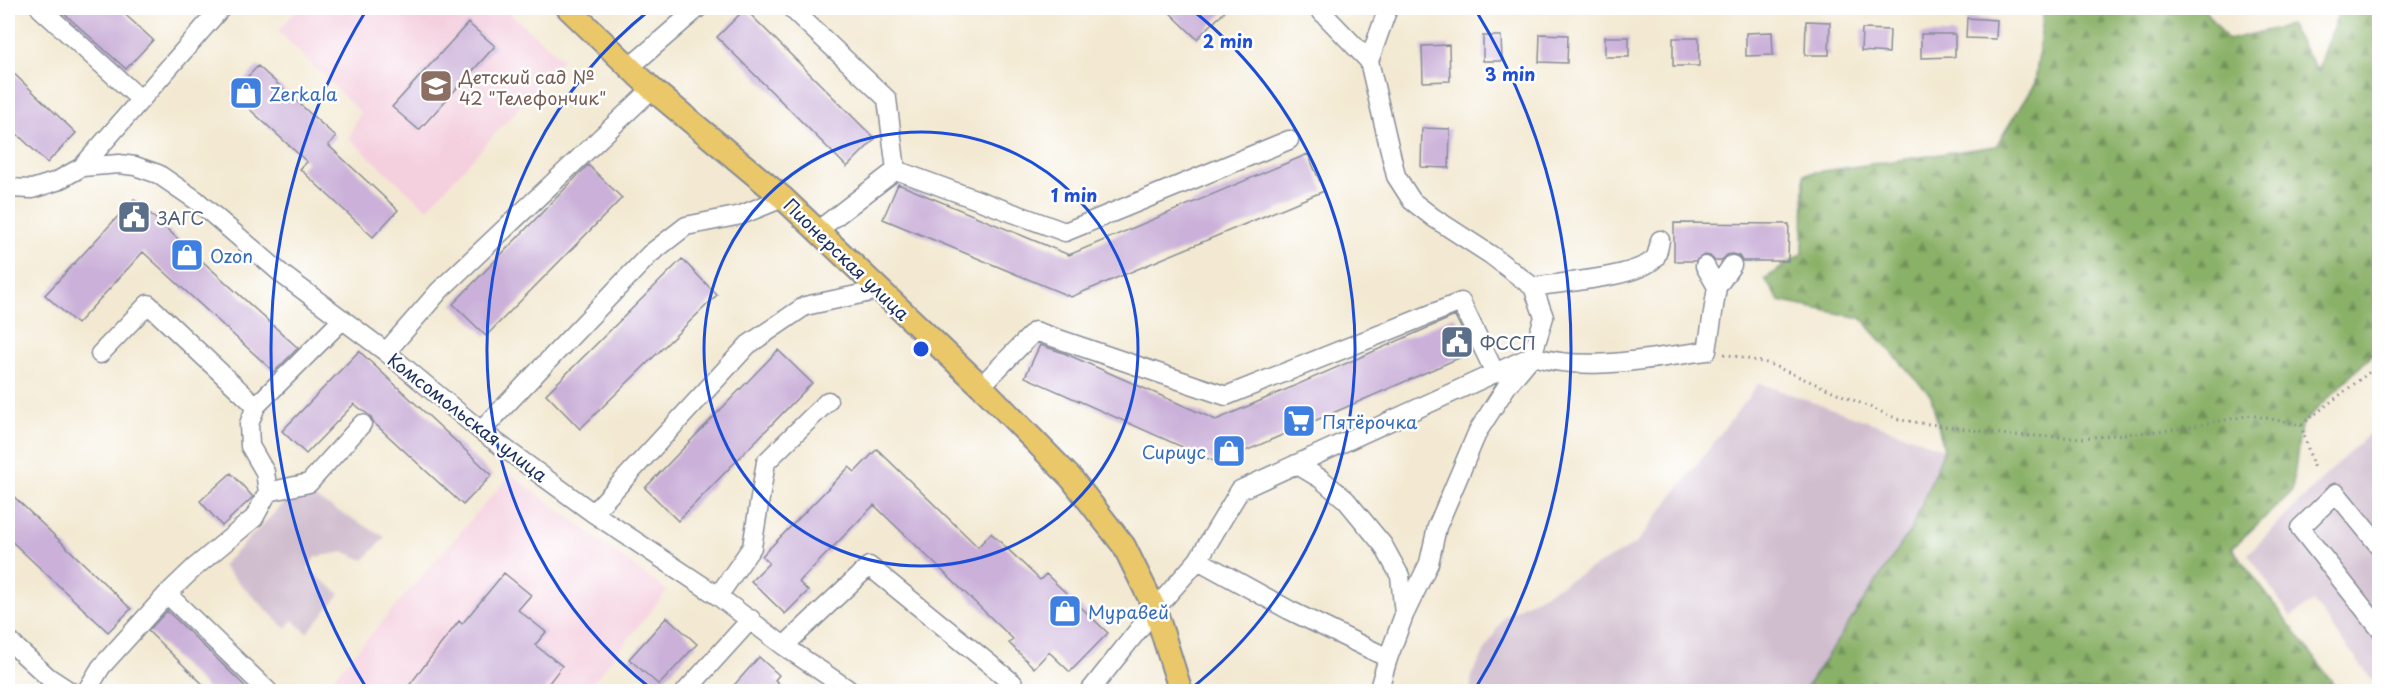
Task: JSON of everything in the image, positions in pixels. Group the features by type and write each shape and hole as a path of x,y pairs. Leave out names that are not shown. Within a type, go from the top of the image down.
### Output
{"main road":[{"name":"Пионерская улица","path":"568,8 652,89 783,198 981,386 1071,478 1124,546 1155,609 1181,692"}],"street":[{"path":"40,8 140,99"},
{"path":"630,67 698,8"},
{"path":"791,8 886,99 896,170"},
{"path":"1318,8 1369,61 1396,176 1412,201 1533,287 1544,317 1532,356 1507,386 1478,431 1437,527 1430,563 1404,615 1378,692"},
{"path":"1369,61 1388,8"},
{"path":"8,188 32,189 57,181 82,167 215,10"},
{"path":"386,352 440,290 652,89"},
{"path":"896,170 1065,232 1289,140"},
{"name":"Комсомольская улица","path":"82,167 135,165 158,174 196,200 284,274 386,352 481,430 593,513 718,596 784,646 852,692"},
{"path":"817,231 896,170"},
{"path":"481,430 650,254 686,226 741,216 783,198"},
{"path":"1533,287 1642,268 1657,256 1660,240"},
{"path":"1089,692 1155,609 1198,560 1240,490 1532,356 1556,363 1597,365 1707,351 1717,287 1732,265"},
{"path":"1705,266 1717,287"},
{"path":"593,513 748,345 805,306 879,290"},
{"path":"981,386 1035,331 1226,396 1461,302 1495,374"},
{"path":"100,354 148,304 256,406"},
{"path":"86,692 100,668 167,594 194,568 254,518 268,492 265,472 250,446 249,424 256,406 344,319"},
{"path":"718,596 752,547 766,462 828,401"},
{"path":"268,492 309,483 362,424"},
{"path":"1296,464 1321,479 1346,500 1383,545 1400,576 1404,615"},
{"path":"2379,547 2336,493 2300,528 2379,629"},
{"path":"1198,560 1289,610 1388,658"},
{"path":"784,646 869,566 1013,683"},
{"path":"167,594 269,692"},
{"path":"685,692 751,619"},
{"path":"8,640 48,677 72,692"}],"path":[{"path":"1707,351 1767,363 1900,420 2008,435 2083,438 2179,429 2251,415 2301,425 2379,364"},
{"path":"2301,425 2314,469"}],"shaded area":[{"name":"Детский сад № 42 \"Телефончик\"","path":"299,8 503,8 563,59 427,209 349,138 360,112 278,31"},
{"path":"1759,383 1944,450 1912,528 1804,691 1470,692 1472,674 1504,616 1636,544"},
{"path":"2379,425 2379,690 2313,601 2291,617 2248,554"},
{"path":"511,474 667,591 586,691 328,692 324,688"},
{"path":"298,489 385,537 364,560 345,552 315,557 308,569 340,594 307,633 293,620 285,628 222,566"}],"green space":[{"path":"2044,8 2204,8 2228,40 2289,25 2318,71 2340,8 2379,8 2379,348 2301,425 2292,492 2232,548 2339,691 1804,691 1912,528 1944,450 1931,396 1861,318 1779,301 1765,279 1803,253 1804,174 1996,146 2035,83"}],"building":[{"path":"58,8 118,8 153,40 126,69"},
{"path":"1165,8 1228,8 1197,39"},
{"path":"745,9 875,139 847,167 717,37"},
{"path":"1967,18 1997,20 1996,39 1966,38"},
{"path":"1806,21 1830,22 1829,55 1805,55"},
{"path":"468,23 495,46 419,130 392,107"},
{"path":"1862,29 1890,30 1889,53 1861,51"},
{"path":"1772,32 1773,55 1746,56 1746,33"},
{"path":"1540,34 1568,35 1567,63 1539,62"},
{"path":"1921,34 1955,34 1955,57 1921,58"},
{"path":"1483,36 1501,36 1502,61 1483,61"},
{"path":"1605,37 1629,37 1629,57 1605,57"},
{"path":"1673,38 1699,38 1699,66 1673,66"},
{"path":"1449,45 1450,81 1423,82 1422,46"},
{"path":"258,66 336,137 328,145 398,210 373,237 300,169 307,162 232,93"},
{"path":"8,68 76,133 47,163 8,125"},
{"path":"1422,128 1450,129 1449,168 1421,167"},
{"path":"1308,154 1324,191 1071,297 883,219 898,184 1069,255"},
{"path":"588,165 622,198 486,336 453,304"},
{"path":"134,199 298,348 274,372 143,252 77,324 45,295"},
{"path":"1674,223 1789,224 1788,261 1742,261 1739,256 1732,254 1727,255 1721,261 1715,261 1710,256 1704,255 1695,261 1674,261"},
{"path":"682,259 717,295 580,429 546,394"},
{"path":"1455,316 1473,352 1218,463 1025,377 1040,345 1064,353 1216,420"},
{"path":"778,350 812,383 678,521 645,488"},
{"path":"359,351 492,475 463,505 373,422 370,416 354,404 306,454 282,431"},
{"path":"877,449 978,547 991,533 1040,580 1046,574 1108,633 1070,672 1049,652 1034,668 1009,643 1013,639 874,505 799,582 808,591 785,614 751,581 769,563 762,556 849,467 855,472"},
{"path":"231,473 253,497 222,526 200,501"},
{"path":"8,491 131,609 108,632 8,538"},
{"path":"504,573 531,595 518,610 546,632 535,645 562,666 542,692 404,692 459,621 462,624"},
{"path":"167,611 251,692 211,692 148,631"},
{"path":"667,617 697,644 659,685 629,659"},
{"path":"759,657 779,675 775,680 788,692 728,692"}],"place":[{"name":"Детский сад № 42 \"Телефончик\"","path":"436,86"},
{"name":"Zerkala","path":"246,93"},
{"name":"ЗАГС","path":"134,217"},
{"name":"Ozon","path":"187,255"},
{"name":"ФССП","path":"1457,342"},
{"name":"Пятёрочка","path":"1299,421"},
{"name":"Сириус","path":"1229,451"},
{"name":"Муравей","path":"1065,611"}]}
